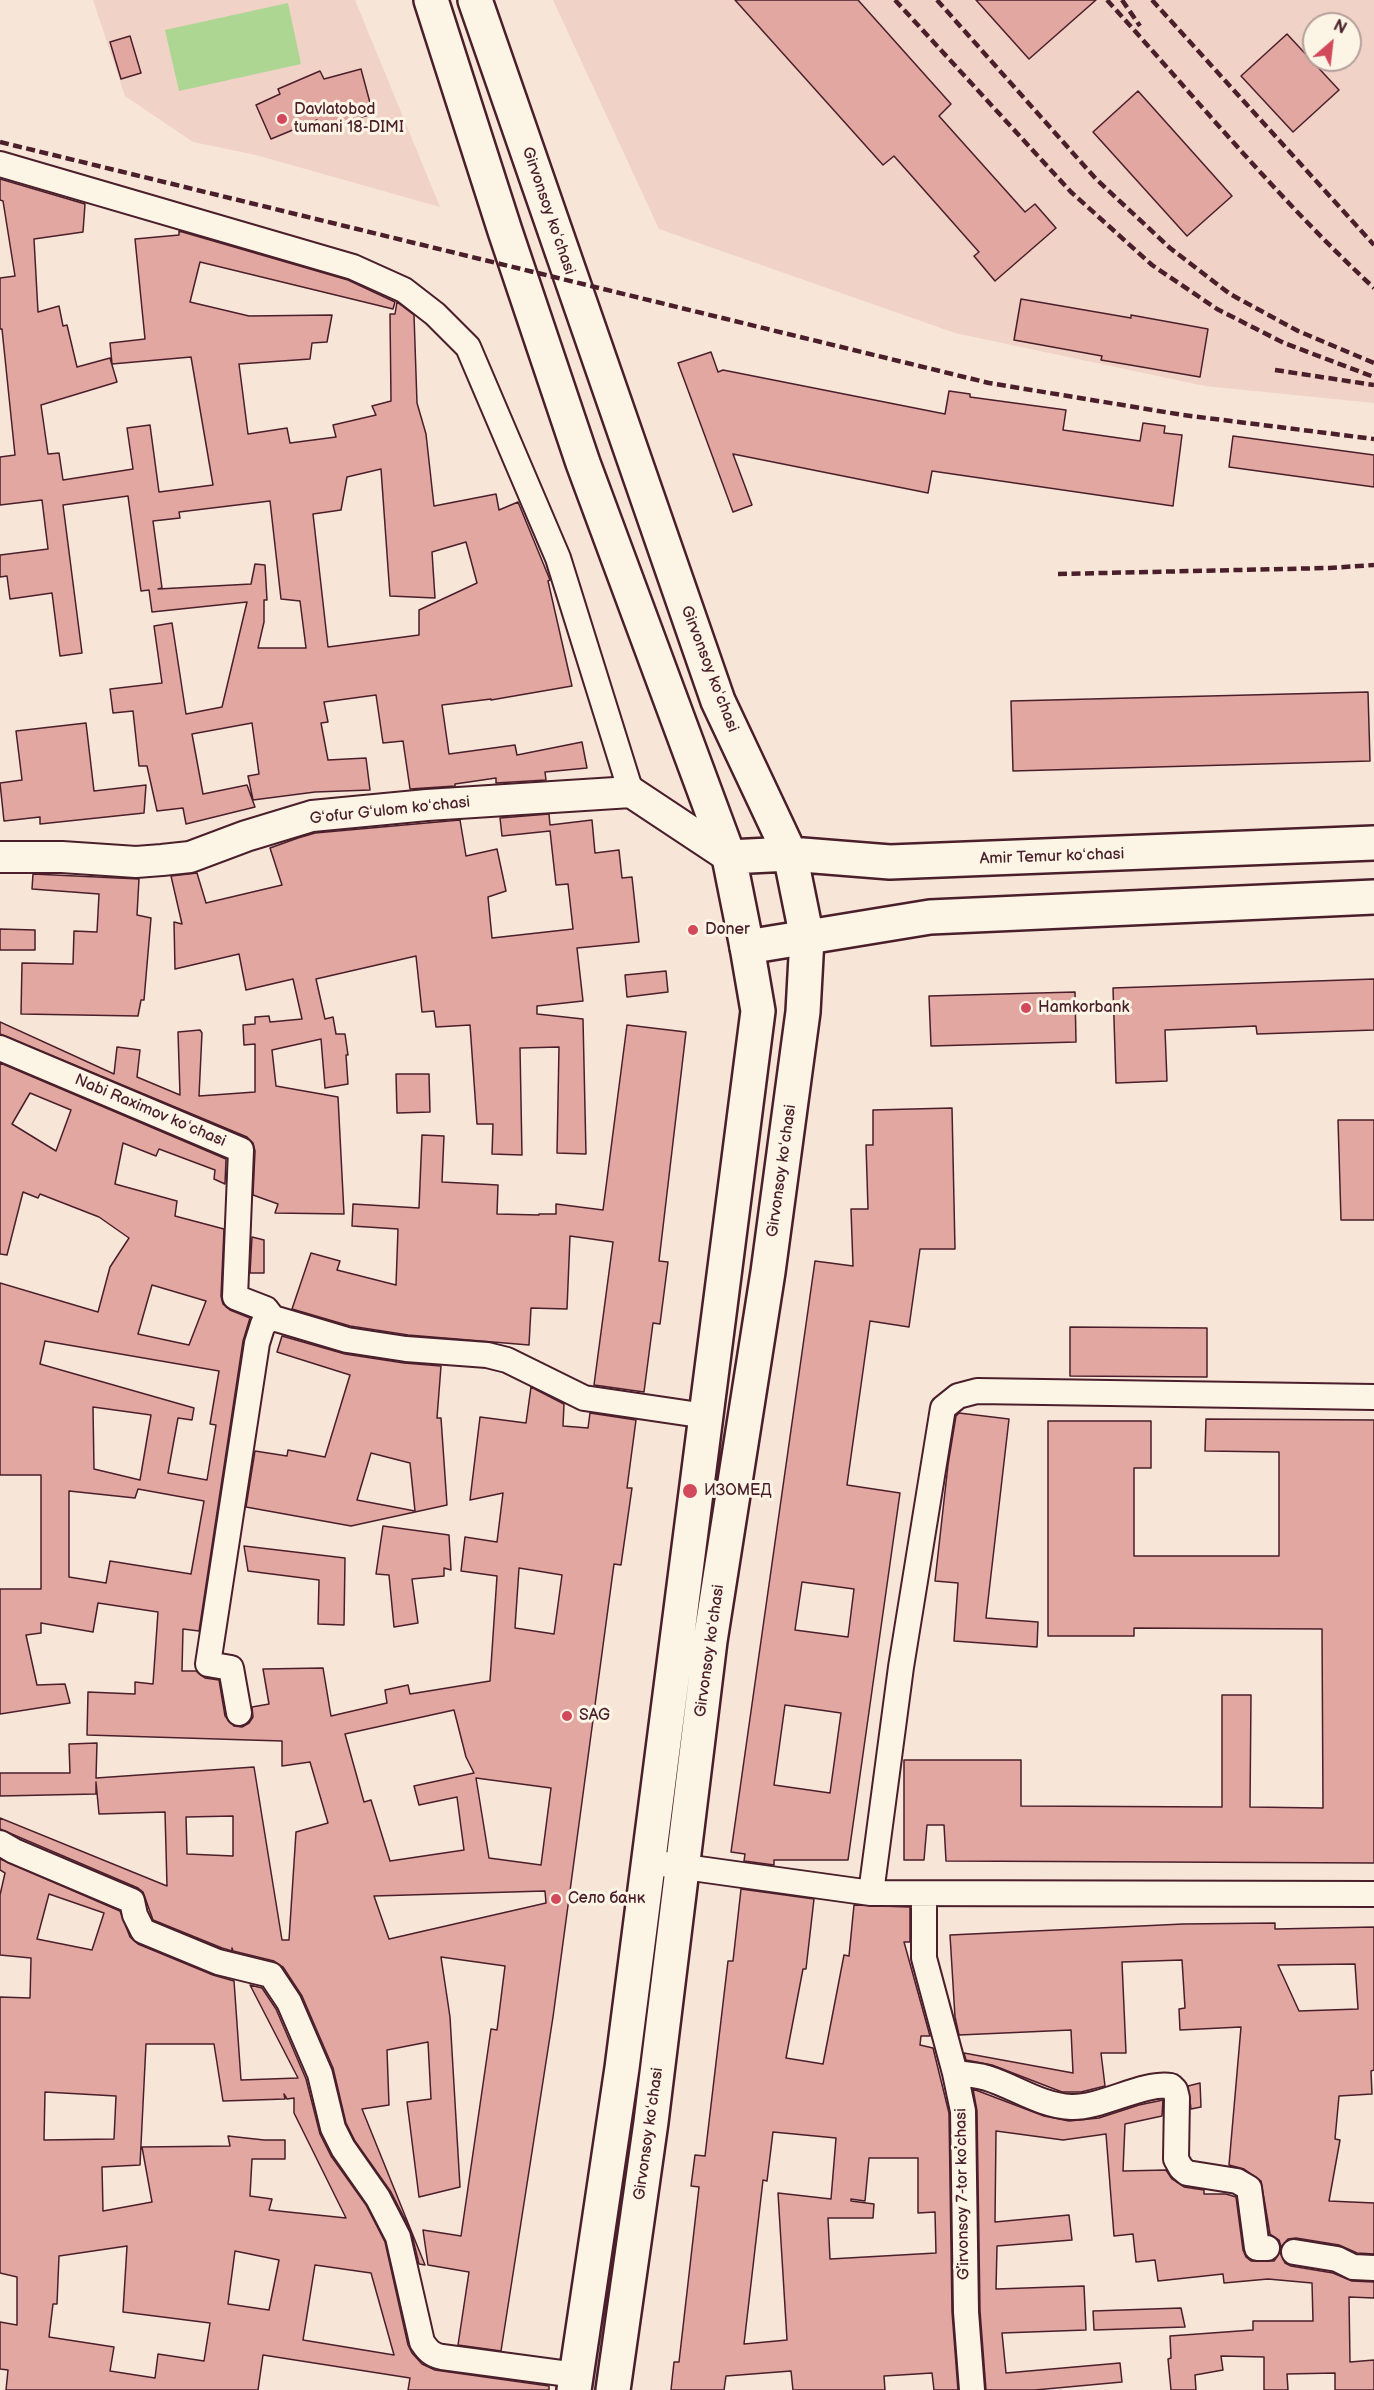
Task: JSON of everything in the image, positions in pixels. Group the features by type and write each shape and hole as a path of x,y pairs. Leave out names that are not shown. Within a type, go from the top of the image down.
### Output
{"main road":[{"name":"Girvonsoy koʻchasi","path":"431,0 501,220 583,463 729,857 758,1011 622,2068 575,2383"},
{"name":"Girvonsoy koʻchasi","path":"475,0 718,701 790,854 807,938 803,1012 776,1215 710,1641 651,2122 613,2390"},
{"name":"Amir Temur koʻchasi","path":"729,857 790,854 890,862 1374,843"},
{"path":"747,947 930,917 1374,897"}],"street":[{"path":"0,164 353,267 404,290 435,314 468,347 558,558 631,792 729,857"},
{"name":"Gʻofur Gʻulom koʻchasi","path":"0,857 62,857 136,862 162,860 190,856 312,816 427,805 631,792"},
{"name":"Nabi Raximov koʻchasi","path":"0,1048 241,1150 235,1297 266,1309 273,1318 347,1340 507,1360 584,1398 706,1416"},
{"path":"239,1713 231,1668 208,1664 257,1343 264,1324 273,1318"},
{"path":"871,1893 901,1667 943,1408 958,1396 977,1391 1374,1397"},
{"path":"0,1843 132,1901 135,1915 143,1930 218,1962 271,1975 289,2002 320,2074 338,2138 378,2198 398,2237 422,2342 427,2350 433,2355 575,2383"},
{"path":"649,1862 871,1893 1374,1894"},
{"name":"Gʼirvonsoy 7-tor koʼchasi","path":"924,1894 924,1958 963,2111 966,2312 972,2390"},
{"path":"955,2073 987,2078 1043,2102 1073,2107 1103,2102 1151,2088 1171,2086 1177,2098 1176,2159 1181,2168 1187,2173 1245,2184 1251,2194 1257,2248 1267,2248"},
{"path":"1294,2252 1337,2259 1353,2267 1374,2268"}],"shaded area":[{"name":"Davlatobod tumani 18-DIMI","path":"93,0 355,0 440,207 256,155 193,142 125,96"},
{"path":"553,0 1374,0 1374,403 1205,386 955,333 659,229"}],"green space":[{"path":"288,3 301,64 179,91 165,30"}],"building":[{"path":"735,0 858,0 951,104 939,116 1025,212 1035,204 1056,228 995,281 974,256 979,252 894,156 883,165"},
{"path":"976,0 1096,0 1029,59"},
{"path":"1287,34 1302,50 1302,72 1322,72 1339,90 1293,132 1241,76"},
{"path":"130,36 141,73 121,79 110,42"},
{"path":"361,69 373,114 354,119 322,133 317,120 271,139 256,105 280,94 278,89 320,71 324,79"},
{"path":"1138,91 1232,196 1187,236 1093,132"},
{"path":"0,179 85,204 83,232 34,239 38,312 59,306 63,326 67,325 77,367 110,358 117,382 41,405 48,454 59,453 63,480 133,469 127,428 150,425 159,492 213,485 191,357 112,364 110,343 145,339 135,239 179,235 179,231 348,280 395,302 393,309 200,262 190,302 249,316 332,315 327,342 312,343 310,359 239,364 248,434 287,428 290,443 336,437 333,425 376,415 372,406 391,401 390,314 395,314 397,302 414,315 417,403 426,434 434,506 496,494 499,510 518,502 550,580 548,581 572,686 491,700 442,705 449,754 515,745 517,755 582,742 587,768 545,772 546,780 496,783 496,778 455,784 455,786 410,789 403,741 383,743 376,695 324,702 328,722 321,723 328,760 366,758 370,790 315,792 253,800 248,776 259,774 252,723 192,734 203,794 247,785 255,807 186,824 183,808 157,811 147,766 139,766 133,711 113,713 110,689 162,683 154,626 172,623 186,714 222,707 247,602 152,612 149,590 141,591 128,496 63,505 82,653 60,656 52,593 10,599 7,576 0,577 0,555 48,549 42,500 0,505 0,457 15,455 2,329 0,329 0,278 15,276 3,201 0,200","holes":["381,469 390,596 435,598 432,552 466,542 477,583 419,610 419,635 328,647 313,514 341,510 347,477","270,501 281,599 300,601 306,648 258,648 264,622 264,600 267,600 265,565 255,564 251,584 158,589 162,588 153,521 180,518 179,512"]},
{"path":"1021,299 1208,329 1200,377 1101,360 1102,356 1014,340"},
{"path":"711,352 718,372 723,370 945,414 949,391 970,394 970,397 1066,410 1063,430 1140,441 1143,423 1165,426 1164,433 1182,435 1173,506 932,471 928,493 733,454 752,505 733,512 678,363"},
{"path":"1233,436 1374,455 1374,487 1229,467"},
{"path":"1368,692 1370,761 1013,771 1011,701"},
{"path":"86,723 94,791 146,785 144,813 40,824 40,817 4,821 0,783 22,780 16,731"},
{"path":"549,814 550,825 592,820 595,853 619,850 622,878 632,877 639,942 577,948 583,1001 537,1006 537,1014 583,1019 586,1154 557,1153 559,1047 520,1048 522,1155 492,1154 493,1124 477,1124 470,1025 436,1027 434,1011 422,1012 416,956 316,979 325,1019 333,1017 336,1034 345,1034 348,1084 325,1088 321,1039 272,1050 276,1086 338,1097 344,1214 275,1213 278,1204 253,1195 255,1151 253,1143 247,1137 0,1034 0,1022 114,1074 117,1047 140,1050 137,1077 180,1095 178,1032 200,1030 202,1033 199,1096 255,1092 255,1044 244,1045 243,1025 255,1024 255,1017 269,1016 270,1022 302,1019 293,979 246,990 239,954 175,969 174,922 182,924 171,876 197,873 206,903 282,885 270,848 298,838 315,833 460,820 466,856 497,849 506,891 488,897 492,938 573,929 568,884 556,885 550,831 502,836 500,818"},
{"path":"33,874 139,879 137,915 151,918 144,1000 141,1000 138,1016 21,1014 22,963 73,964 74,931 97,932 99,894 32,889"},
{"path":"0,929 35,930 35,950 0,950"},
{"path":"666,971 668,992 627,997 625,975"},
{"path":"1374,979 1374,1030 1257,1034 1256,1026 1165,1030 1167,1081 1116,1083 1113,988"},
{"path":"1075,992 1076,1042 931,1046 929,996"},
{"path":"627,1025 686,1032 659,1261 668,1262 660,1324 653,1323 644,1392 594,1385 613,1242 570,1236 567,1309 531,1308 529,1345 408,1335 350,1326 292,1309 311,1253 340,1261 337,1270 396,1285 398,1229 352,1226 353,1204 419,1208 422,1135 444,1136 442,1182 498,1185 497,1214 556,1214 556,1204 603,1210"},
{"path":"0,1063 226,1159 225,1184 214,1179 215,1170 159,1149 156,1156 123,1143 115,1184 177,1201 175,1216 224,1229 221,1296 223,1304 230,1310 250,1318 243,1341 199,1631 183,1629 182,1671 196,1671 205,1678 219,1680 225,1716 234,1726 242,1727 249,1723 253,1717 252,1707 269,1704 263,1669 323,1668 331,1716 387,1703 385,1690 408,1685 410,1694 490,1681 497,1576 461,1571 465,1537 497,1542 503,1493 470,1500 480,1417 526,1423 531,1387 564,1404 563,1426 588,1428 590,1413 636,1420 627,1488 632,1488 621,1565 614,1564 553,2017 501,2351 458,2345 469,2272 428,2265 423,2230 461,2236 491,2029 497,2030 505,1966 441,1957 450,2017 460,2187 419,2197 407,2102 431,2099 428,2042 387,2050 389,2105 362,2109 425,2265 419,2264 411,2231 391,2192 355,2141 346,2123 333,2068 302,1996 283,1967 274,1961 233,1951 232,1948 232,1951 222,1948 153,1920 143,1892 138,1888 0,1829 0,1818 167,1886 165,1812 99,1814 96,1782 96,1794 0,1796 0,1773 70,1773 69,1744 97,1743 96,1778 254,1767 282,1940 289,1940 296,1832 328,1823 310,1762 282,1766 282,1741 87,1735 88,1692 135,1694 135,1682 153,1684 158,1612 98,1603 93,1632 41,1623 41,1633 26,1635 37,1685 65,1684 70,1703 0,1714 0,1589 41,1589 41,1475 0,1475 0,1283 98,1312 110,1267 129,1238 99,1217 40,1194 38,1198 23,1192 7,1255 0,1254","holes":["30,1093 71,1110 56,1151 12,1124","152,1285 206,1301 189,1345 138,1334","45,1341 219,1371 210,1424 216,1425 207,1480 168,1473 178,1418 192,1420 194,1408 40,1364","93,1407 151,1415 140,1480 94,1469","138,1489 204,1501 191,1574 110,1561 106,1583 69,1577 69,1491 135,1498","519,1568 562,1575 554,1634 515,1628","454,1710 466,1757 474,1773 414,1786 419,1805 457,1797 464,1850 390,1861 371,1800 364,1802 345,1734","476,1778 551,1788 541,1865 489,1858","233,1816 233,1856 187,1854 186,1817","545,1891 546,1903 389,1939 374,1896"]},
{"path":"396,1074 429,1074 430,1112 397,1113"},
{"path":"952,1108 955,1249 920,1249 909,1327 870,1321 847,1485 900,1493 848,1860 774,1860 774,1865 744,1861 745,1854 731,1852 815,1261 853,1266 851,1209 868,1209 866,1145 873,1145 873,1110","holes":["802,1582 854,1589 848,1637 795,1630","785,1705 841,1713 830,1793 774,1785"]},
{"path":"1338,1120 1374,1120 1374,1220 1341,1220"},
{"path":"252,1237 264,1240 264,1273 250,1273"},
{"path":"1070,1327 1207,1328 1207,1377 1070,1376"},
{"path":"282,1336 345,1354 441,1366 437,1418 441,1418 447,1505 351,1526 246,1507 255,1451 287,1456 288,1450 325,1457 350,1375 277,1352","holes":["371,1453 410,1463 415,1511 357,1500"]},
{"path":"959,1413 1009,1419 986,1618 1038,1622 1037,1647 954,1641 958,1583 935,1581 948,1465 956,1416"},
{"path":"1206,1419 1374,1420 1374,1863 946,1861 944,1825 927,1825 924,1860 904,1860 904,1760 1021,1760 1021,1806 1222,1807 1222,1695 1251,1695 1250,1807 1323,1808 1322,1629 1134,1628 1134,1636 1048,1636 1048,1421 1151,1421 1151,1468 1134,1468 1134,1556 1279,1556 1279,1452 1205,1451"},
{"path":"383,1526 449,1535 451,1570 444,1568 444,1576 412,1579 418,1623 394,1627 389,1575 376,1574"},
{"path":"244,1546 345,1558 344,1625 318,1624 319,1580 248,1571"},
{"path":"0,1859 120,1911 130,1937 138,1944 213,1975 234,1981 241,2080 298,2078 250,1985 262,1988 276,2009 306,2079 320,2134 331,2156 366,2205 385,2242 408,2345 412,2353 422,2364 435,2370 549,2386 549,2390 408,2390 410,2378 263,2355 258,2390 6,2390 8,2370 0,2369 0,2322 17,2325 17,2277 0,2273 0,1997 30,1998 31,1958 0,1955 0,1895 5,1873 0,1870","holes":["49,1894 104,1913 92,1950 37,1939","146,2044 214,2044 223,2101 285,2099 284,2094 287,2099 294,2098 294,2113 346,2218 269,2210 272,2199 250,2196 252,2159 285,2159 285,2140 228,2136 230,2146 142,2147 152,2202 103,2211 102,2167 140,2165","45,2092 116,2096 114,2139 44,2140","127,2246 123,2312 210,2323 204,2361 158,2354 155,2378 110,2371 114,2347 49,2337 53,2304 57,2304 59,2256","235,2251 279,2260 269,2310 228,2304","315,2265 371,2273 394,2355 303,2340"]},
{"path":"741,1889 814,1899 806,1969 803,1969 786,2058 823,2064 844,1955 849,1956 854,1905 910,1907 910,1942 904,1942 930,2036 921,2036 920,2045 933,2048 949,2113 952,2312 958,2390 934,2390 932,2373 884,2376 885,2390 793,2390 791,2371 726,2376 724,2390 671,2390 674,2362 679,2362 699,2187 691,2186 695,2155 705,2156 728,1961 733,1961","holes":["773,2132 836,2138 831,2199 778,2193 787,2340 744,2344 763,2180 767,2181","869,2158 918,2158 918,2213 935,2212 936,2253 830,2259 828,2218 873,2218 874,2204 851,2201 851,2199 865,2201"]},
{"path":"1275,1923 1275,1929 1374,1927 1372,2094 1339,2096 1335,2139 1340,2140 1329,2201 1374,2203 1374,2254 1357,2253 1339,2245 1296,2238 1288,2239 1281,2247 1279,2240 1270,2234 1261,2181 1244,2169 1229,2165 1241,2027 1180,2030 1179,2009 1185,2008 1182,1960 1122,1962 1126,2053 1101,2053 1105,2086 1081,2092 1062,2092 992,2065 966,2060 964,2053 1073,2073 1071,2030 959,2035 955,2017 950,1935 1183,1924","holes":["1355,1964 1358,2009 1299,2011 1278,1965"]},
{"path":"1200,2083 1201,2107 1191,2109 1188,2086"},
{"path":"973,2089 1044,2116 1069,2121 1099,2118 1163,2100 1162,2116 1125,2124 1123,2171 1166,2170 1172,2179 1184,2187 1204,2190 1204,2194 1226,2194 1236,2197 1243,2250 1251,2261 1274,2261 1280,2252 1285,2263 1291,2266 1333,2273 1352,2281 1374,2282 1374,2298 1349,2297 1350,2362 1374,2360 1374,2390 1335,2390 1335,2373 1287,2374 1288,2390 1264,2390 1264,2357 1221,2356 1223,2370 1195,2375 1196,2390 1171,2390 1168,2359 1171,2358 1170,2336 1253,2330 1253,2321 1313,2321 1312,2283 1268,2279 1224,2283 1223,2274 1158,2281 1155,2260 1136,2262 1133,2234 1114,2236 1106,2134 1063,2140 996,2131 995,2222 1069,2215 1072,2240 997,2246 996,2289 1084,2286 1086,2330 1002,2333 1006,2373 1120,2363 1122,2382 1035,2390 986,2390 980,2311 977,2111"},
{"path":"1181,2308 1185,2327 1094,2330 1093,2311"}],"railway":[{"path":"895,0 1071,192 1152,265 1217,309 1284,343 1374,377"},
{"path":"937,0 1096,179 1170,248 1230,294 1298,331 1374,363"},
{"path":"1107,0 1304,219 1374,288"},
{"path":"1122,0 1140,26"},
{"path":"1152,0 1374,245"},
{"path":"0,142 989,383 1183,415 1374,439"},
{"path":"1275,370 1374,385"},
{"path":"1058,574 1374,565"}],"place":[{"name":"Davlatobod tumani 18-DIMI","path":"282,119"},
{"name":"Doner","path":"693,930"},
{"name":"Hamkorbank","path":"1026,1008"},
{"name":"ИЗОМЕД","path":"690,1491"},
{"name":"SAG","path":"567,1716"},
{"name":"Село банк","path":"556,1899"}]}
